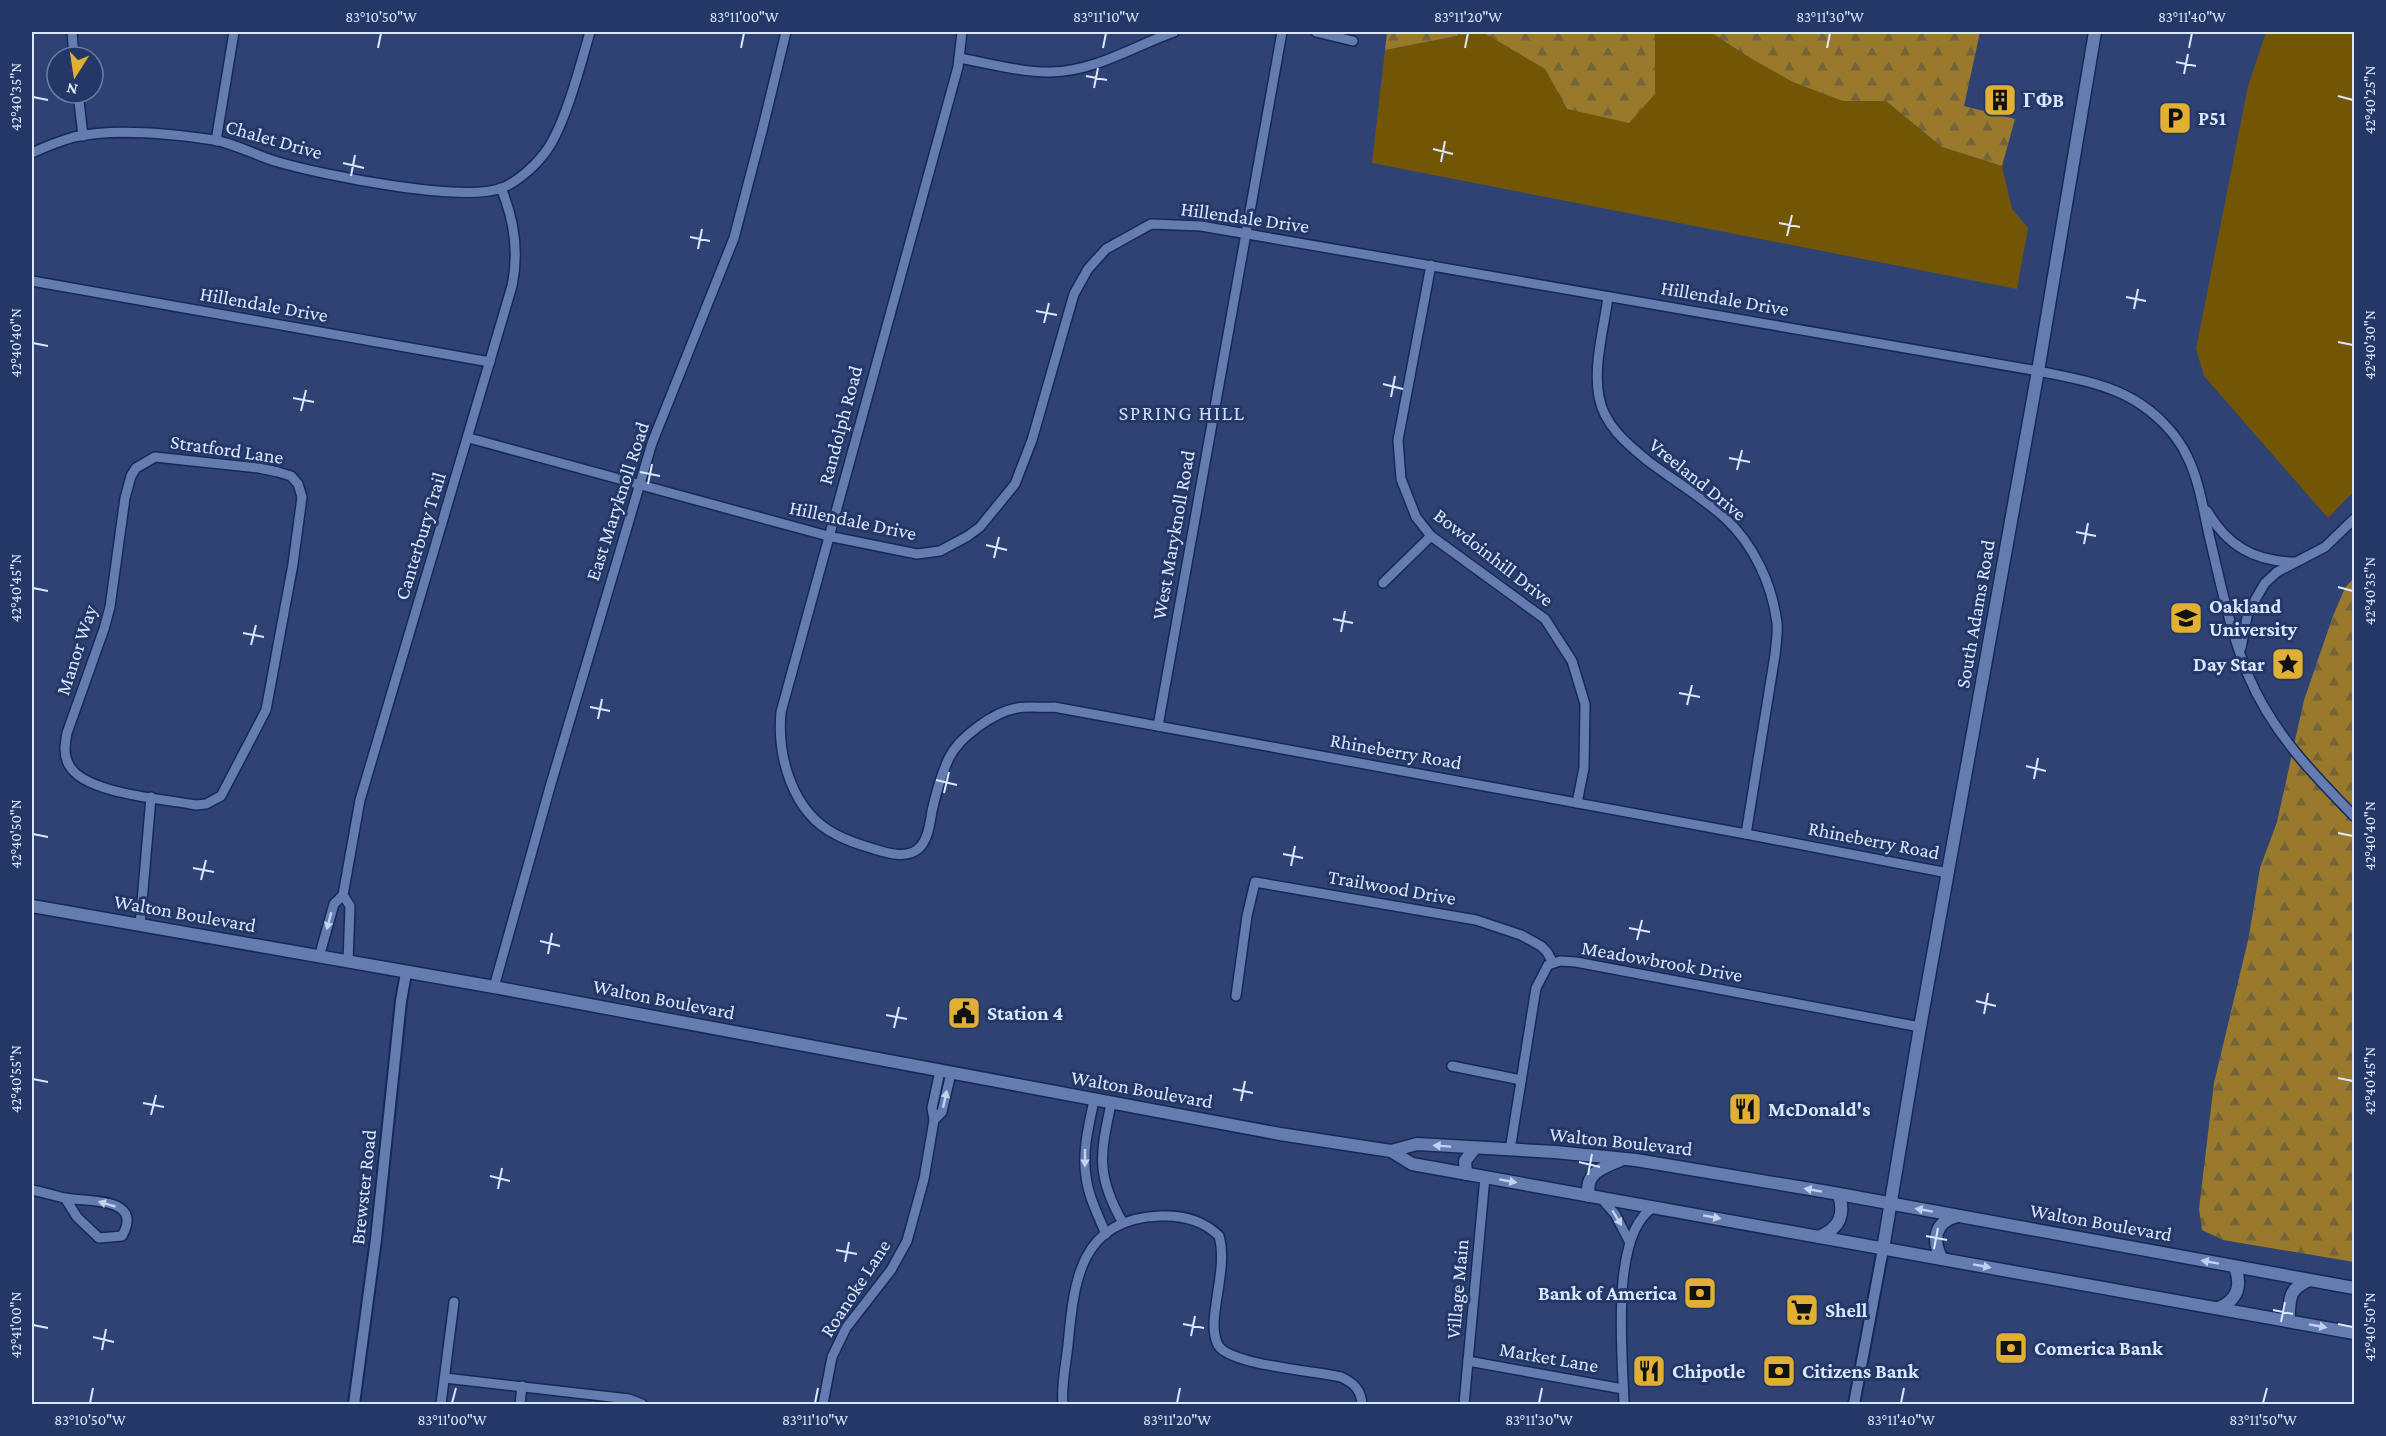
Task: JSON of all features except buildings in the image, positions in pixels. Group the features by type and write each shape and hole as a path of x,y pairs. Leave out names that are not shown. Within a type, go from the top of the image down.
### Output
{"main road":[{"name":"South Adams Road","path":"1883,1249 1920,1027 2038,371 2095,32"},
{"name":"Walton Boulevard","path":"32,906 494,987 1280,1134 1391,1151 1417,1144 1625,1159 1839,1194 2355,1288"},
{"path":"1466,1174 1465,1161 1475,1148"},
{"path":"1391,1151 1412,1164 2355,1333"},
{"path":"1595,1197 1589,1182 1593,1174 1603,1167 1625,1159"},
{"path":"1819,1237 1832,1231 1840,1221 1842,1210 1839,1194"},
{"path":"1942,1259 1936,1242 1937,1232 1944,1221 1957,1216"},
{"path":"2219,1308 2238,1292 2239,1279 2235,1267"},
{"path":"2288,1321 2291,1294 2309,1280"}],"street":[{"path":"216,141 234,32"},
{"name":"Chalet Drive","path":"32,153 83,136 122,133 216,141 278,162 341,176 452,192 501,188 523,175 545,153 560,124 590,32"},
{"name":"East Maryknoll Road","path":"494,987 550,787 652,443 734,238 786,32"},
{"name":"Randolph Road","path":"918,849 904,855 885,852 834,834 807,811 787,775 779,732 781,712 828,536 959,58 962,32"},
{"path":"959,58 1036,72 1054,72 1110,59 1174,32"},
{"name":"West Maryknoll Road","path":"1158,726 1282,32"},
{"path":"1316,32 1353,40"},
{"path":"79,105 83,136"},
{"name":"Canterbury Trail","path":"319,957 334,904 343,895 360,800 469,438 516,269 509,208 501,188"},
{"name":"Hillendale Drive","path":"469,438 828,536 917,554 940,551 980,527 1015,484 1032,440 1074,294 1088,269 1106,249 1151,224 1201,226 2038,371 2109,388 2134,400 2165,425 2179,442 2192,467 2241,656 2258,696 2286,742 2308,769 2355,816"},
{"name":"Bowdoinhill Drive","path":"1431,265 1398,440 1401,479 1416,517 1431,536 1545,619 1572,661 1586,704 1584,768 1577,802"},
{"name":"Hillendale Drive","path":"32,281 490,362"},
{"name":"Vreeland Drive","path":"1608,297 1599,365 1599,397 1606,417 1624,442 1726,519 1762,569 1770,592 1777,625 1775,655 1746,834"},
{"name":"Stratford Lane","path":"145,463 155,456 259,468 291,476 298,484 302,497 294,564 270,698 252,739 222,796 207,804 196,805 151,797"},
{"name":"Manor Way","path":"145,463 136,468 131,476 125,498 110,607 67,733 64,751 70,767 97,786 151,797"},
{"path":"2201,501 2224,534 2243,550 2269,560 2295,562"},
{"path":"2241,656 2245,620 2255,597 2270,577 2325,547 2355,519"},
{"path":"1383,584 1431,536"},
{"name":"Rhineberry Road","path":"918,849 924,842 937,790 949,757 968,736 986,721 1016,708 1054,707 1577,802 1948,873"},
{"path":"140,925 151,797"},
{"name":"Trailwood Drive","path":"1236,996 1255,882 1476,920 1521,935 1541,946 1548,952 1553,963"},
{"name":"Canterbury Trail","path":"343,895 350,906 348,962"},
{"name":"Meadowbrook Drive","path":"1510,1150 1536,988 1548,966 1553,963 1576,962 1920,1027"},
{"name":"Brewster Road","path":"354,1404 364,1341 406,973"},
{"path":"1452,1066 1521,1080"},
{"name":"Roanoke Lane","path":"823,1404 832,1357 846,1328 903,1251 924,1179 934,1120 932,1108 945,1072"},
{"path":"1094,1100 1085,1145 1086,1175 1090,1196 1106,1234"},
{"path":"1111,1104 1101,1159 1110,1200 1123,1223"},
{"name":"Village Main","path":"1464,1404 1485,1177"},
{"path":"32,1190 65,1198 108,1202 122,1210 127,1217 127,1227 122,1236 99,1238 77,1216 65,1198"},
{"path":"1595,1197 1615,1214 1629,1241"},
{"path":"1624,1404 1622,1294 1629,1241 1638,1221 1654,1207"},
{"path":"1063,1404 1071,1304 1076,1282 1097,1240 1128,1220 1147,1216 1168,1216 1202,1222 1219,1236 1221,1245 1213,1326 1219,1346 1226,1353 1245,1360 1327,1374 1350,1381 1358,1391 1362,1404"},
{"path":"1854,1404 1883,1249"},
{"path":"441,1404 454,1302"},
{"name":"Market Lane","path":"1468,1361 1623,1389"},
{"path":"445,1378 629,1399 642,1404"},
{"path":"520,1404 522,1386"}],"shaded area":[{"path":"1482,32 1545,69 1567,109 1655,94 1655,32 1710,32 1752,59 1886,101 1942,147 2002,166 2012,209 2028,228 2017,289 1372,163 1385,50"},
{"path":"2266,32 2354,32 2354,491 2328,518 2204,376 2196,349 2248,86"}],"green space":[{"path":"1387,32 1477,32 1385,50"},
{"path":"1482,32 1655,32 1655,94 1629,123 1567,109 1545,69"},
{"path":"1710,32 1980,32 1964,106 2015,119 2002,166 1942,147 1886,101 1843,101 1793,82"},
{"path":"2354,578 2354,1262 2223,1240 2202,1230 2199,1209 2214,1083 2249,936 2260,868 2277,822 2304,700 2333,616 2345,588"}],"place":[{"name":"ΓΦB","path":"2000,100"},
{"name":"P51","path":"2175,118"},
{"name":"Oakland University","path":"2186,618"},
{"name":"Day Star","path":"2288,664"},
{"name":"Station 4","path":"964,1013"},
{"name":"McDonald's","path":"1745,1109"},
{"name":"Bank of America","path":"1700,1293"},
{"name":"Shell","path":"1802,1310"},
{"name":"Comerica Bank","path":"2011,1348"},
{"name":"Chipotle","path":"1649,1371"},
{"name":"Citizens Bank","path":"1779,1371"}],"district":[{"name":"SPRING HILL","path":"1182,413"}]}
